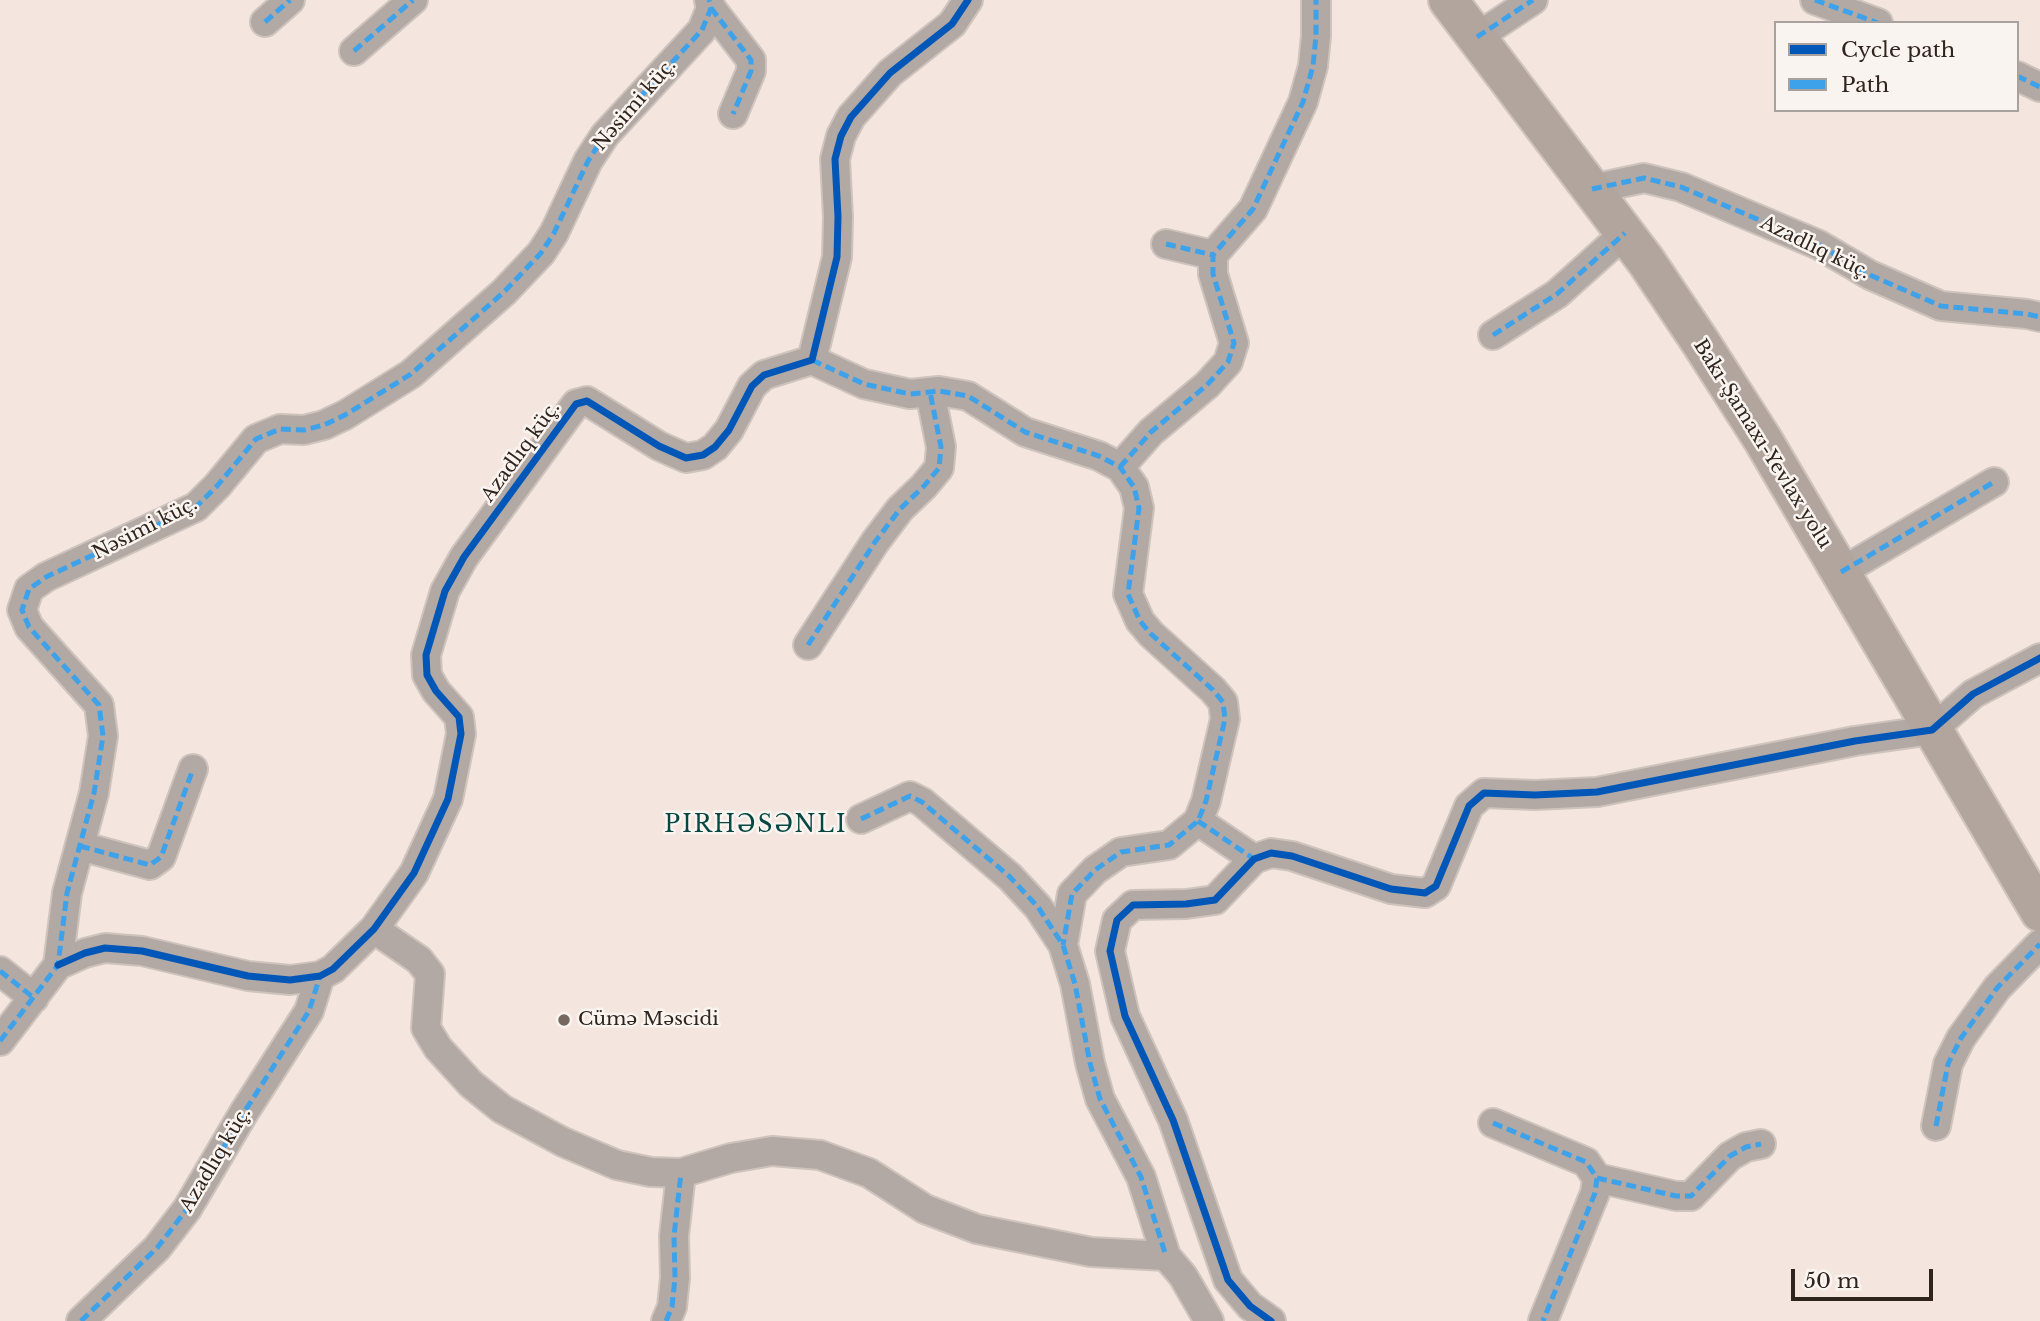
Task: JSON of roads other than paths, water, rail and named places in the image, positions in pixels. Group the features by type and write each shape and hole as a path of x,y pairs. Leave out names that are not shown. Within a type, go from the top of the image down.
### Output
{"highway":[{"name":"Bakı-Şamaxı-Yevlax yolu","path":"1448,0 1625,233 1701,343 1763,440 2040,912"}],"street":[{"path":"265,22 290,0"},
{"path":"354,51 412,0"},
{"path":"968,0 952,23 890,73 851,117 841,136 835,159 837,257 812,360 864,384 910,394 939,391 968,396 1025,432 1099,456 1119,467 1135,487 1139,508 1128,594 1151,634 1223,702 1225,719 1206,801 1198,821 1169,845 1121,852 1095,870 1072,894 1063,946"},
{"path":"1119,467 1151,432 1207,385 1228,362 1234,343 1213,274 1213,255 1253,209 1303,102 1316,36 1316,0"},
{"path":"1477,37 1533,0"},
{"path":"1815,0 1873,21"},
{"path":"710,4 751,60 751,71 733,114"},
{"name":"Nəsimi küç.","path":"0,1041 58,965 67,893 94,793 103,736 99,705 29,627 22,610 29,589 46,577 196,507 256,439 280,429 304,430 324,425 411,374 504,292 541,253 554,233 588,160 605,135 702,30 710,4"},
{"path":"2019,77 2040,87"},
{"name":"Azadlıq küç.","path":"1592,189 1644,178 1681,187 1819,245 1870,275 1941,306 2040,317"},
{"path":"1493,335 1557,294 1625,233"},
{"path":"1166,244 1213,255"},
{"name":"Azadlıq küç.","path":"81,1321 157,1248 187,1209 309,1011 320,976 333,968 374,929 414,873 448,799 461,734 459,717 436,691 427,675 426,655 445,591 464,557 576,404 587,401 659,446 686,458 703,455 715,447 729,430 752,386 764,375 812,360"},
{"path":"808,645 875,542 900,509 939,468 942,447 930,392"},
{"path":"1840,572 1994,482"},
{"path":"1270,1321 1250,1306 1228,1280 1173,1120 1125,1016 1110,951 1117,920 1133,905 1186,904 1215,900 1254,859 1271,853 1292,856 1391,889 1426,893 1436,886 1468,806 1484,793 1535,795 1597,792 1855,741 1932,730 1973,694 2040,658"},
{"path":"80,846 150,865 161,857 193,769"},
{"path":"861,818 910,796 922,802 1010,877 1038,906 1063,946 1075,984 1090,1063 1100,1099 1141,1177 1166,1256 1183,1276 1209,1321"},
{"path":"1198,821 1254,859"},
{"path":"374,929 419,960 430,974 426,1028 446,1057 471,1084 502,1109 564,1142 617,1165 651,1172 681,1173 731,1158 772,1151 820,1155 869,1173 925,1209 977,1229 1091,1252 1166,1256"},
{"path":"1936,1126 1948,1063 1961,1038 1997,988 2040,944"},
{"path":"58,965 85,953 105,948 142,951 248,976 289,979 320,976"},
{"path":"0,971 34,998"},
{"path":"1493,1123 1586,1163 1597,1178 1676,1196 1691,1196 1730,1156 1746,1147 1762,1144"},
{"path":"666,1321 672,1307 675,1278 674,1236 681,1173"},
{"path":"1543,1321 1595,1193 1597,1178"}],"place":[{"name":"Cümə Məscidi","path":"564,1020"}],"district":[{"name":"PIRHƏSƏNLI","path":"756,826"}]}
